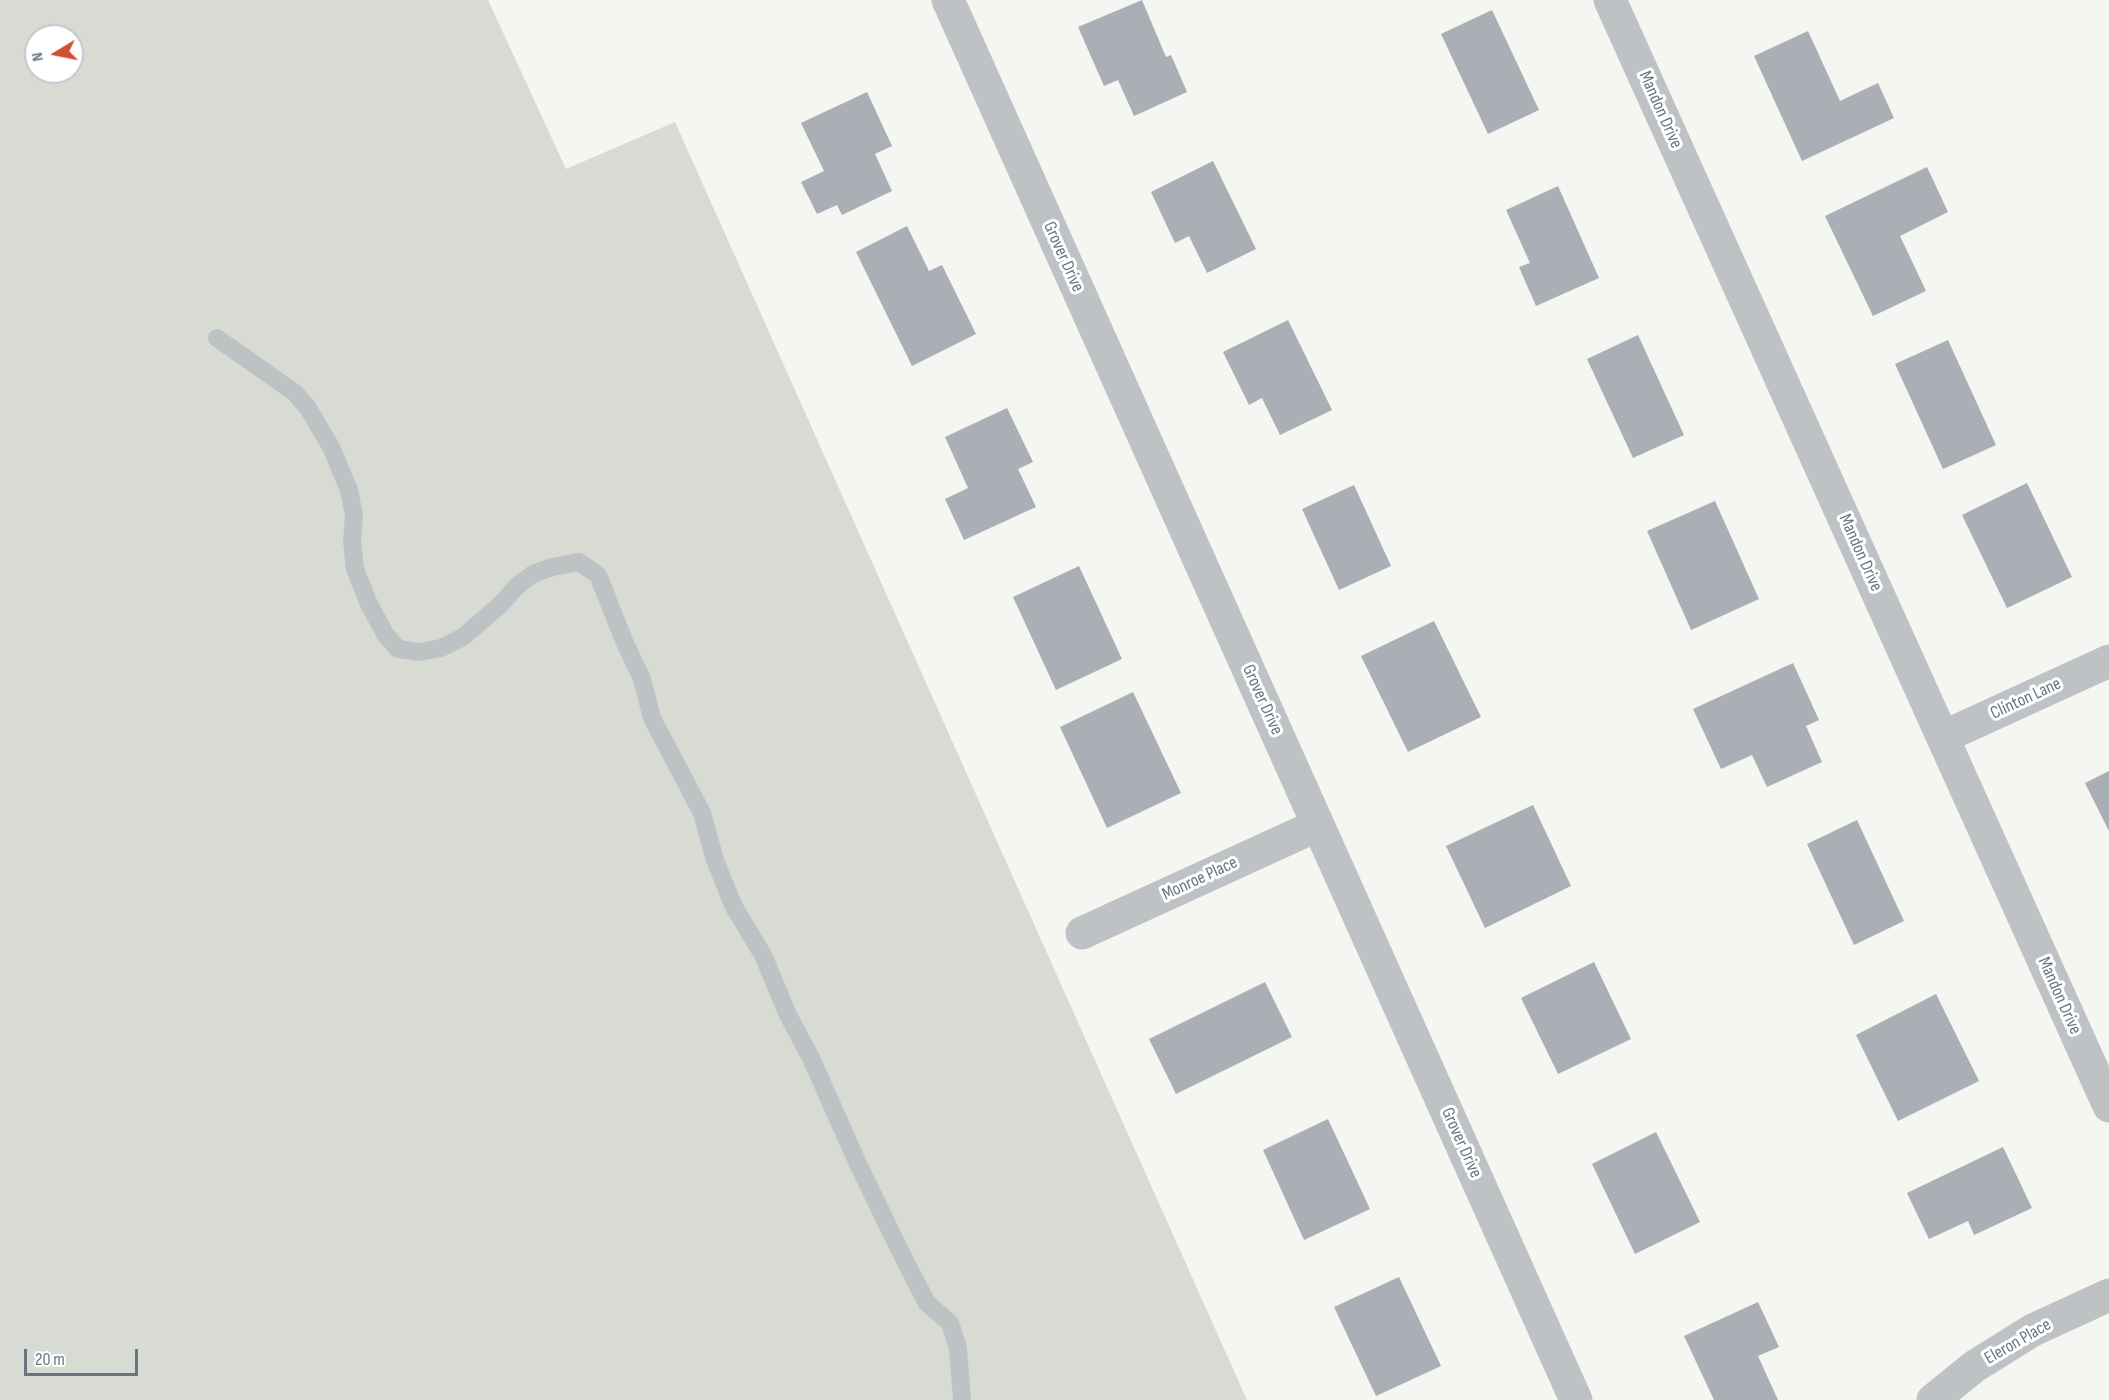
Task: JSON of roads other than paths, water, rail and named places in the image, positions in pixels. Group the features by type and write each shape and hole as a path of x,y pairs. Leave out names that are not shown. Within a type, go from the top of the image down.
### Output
{"street":[{"name":"Grover Drive","path":"948,0 1576,1400"},
{"name":"Mandon Drive","path":"1610,0 2109,1106"},
{"name":"Clinton Lane","path":"1943,737 2109,661"},
{"name":"Monroe Place","path":"1082,933 1318,825"},
{"name":"Eleron Place","path":"1933,1400 1975,1366 2034,1330 2109,1295"}],"lane":[{"path":"217,338 295,393 314,418 331,447 349,490 354,516 352,540 355,569 369,604 385,634 398,649 419,652 441,648 463,637 533,574 552,567 579,562 598,575 642,679 652,718 702,813 715,861 734,907 763,955 788,1015 811,1058 858,1164 905,1261 927,1303 950,1323 958,1348 962,1400"}]}
